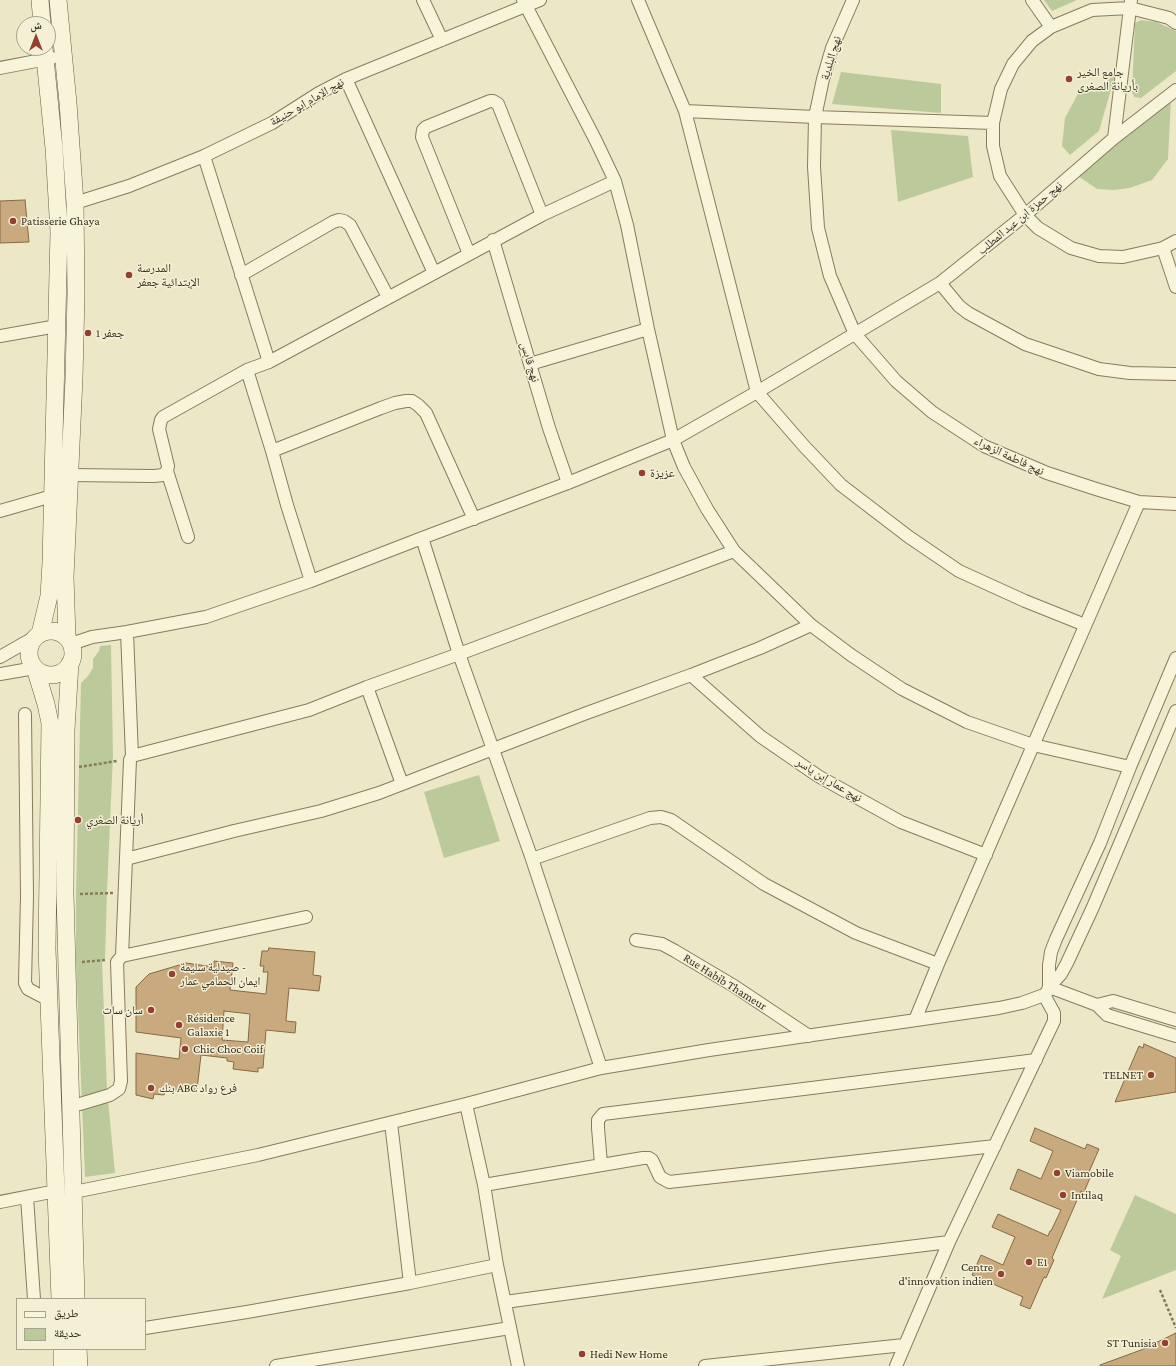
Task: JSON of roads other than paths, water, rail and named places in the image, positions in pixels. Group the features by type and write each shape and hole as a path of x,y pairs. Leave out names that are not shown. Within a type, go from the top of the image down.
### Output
{"street":[{"path":"40,0 41,16"},
{"path":"58,0 68,103 75,203 76,294 65,578 69,640 73,650 70,663 66,730 65,894 76,1298"},
{"path":"423,0 442,40"},
{"name":"نهج الإمام ابو حنيفة","path":"75,203 129,186 204,156 272,123 319,93 346,79 442,40 524,3 540,0"},
{"path":"638,0 685,111 757,392 804,446 841,485 873,511 909,537 959,571 1024,601 1084,625"},
{"name":"نهج البلدية","path":"853,0 832,48 823,79 815,117 814,167 818,228 830,276 855,334"},
{"path":"1032,0 1051,27"},
{"path":"524,3 596,141 614,181 627,225 648,329 673,440 684,467 734,551 811,625 850,655 902,689 967,722 1033,745 1130,767"},
{"path":"1114,138 1131,4"},
{"path":"1176,23 1169,18 1131,4 1092,10 1051,27 1032,41 1013,64 1001,88 993,123 993,146 1000,176 1025,215 1038,228 1071,248 1099,256 1122,257 1163,248 1176,241"},
{"path":"56,55 63,56"},
{"path":"0,68 38,56"},
{"path":"44,56 54,148 58,218 51,563 48,596 37,636 31,643 29,649 29,656 35,668 50,723 47,949 60,1298"},
{"path":"346,79 434,273"},
{"name":"نهج حمزة ابن عبد المطلب","path":"69,640 127,632 206,616 311,581 568,484 673,440 757,392 940,283 1025,215 1114,138 1176,90"},
{"path":"469,254 422,137 423,130 426,127 490,101 494,101 498,104 542,215"},
{"path":"685,111 993,123"},
{"path":"204,156 269,362"},
{"path":"188,537 167,471 168,463 159,429 161,420 164,417 246,370 269,362 494,240 542,215 614,181"},
{"path":"241,275 339,220 350,225 388,297"},
{"name":"نهج قابس","path":"494,240 549,428 568,484"},
{"path":"1163,248 1176,287"},
{"path":"940,283 959,306 968,313 1025,344 1099,369 1130,373 1176,374"},
{"path":"0,336 57,326"},
{"path":"530,364 648,329"},
{"name":"نهج فاطمة الزهراء","path":"855,334 896,381 932,412 984,446 1047,473 1139,502 1176,504"},
{"path":"246,370 272,450 287,506 311,581"},
{"path":"272,450 388,405 412,401 426,413 474,519"},
{"path":"70,475 154,476 163,475 167,471"},
{"path":"0,511 52,496"},
{"path":"915,1020 1084,625 1139,502"},
{"path":"422,538 459,654 532,858 601,1068"},
{"path":"131,758 309,710 367,687 734,551"},
{"path":"126,859 234,831 321,811 379,794 584,714 691,675 760,648 811,625"},
{"path":"0,657 37,636 50,631 56,632 69,640"},
{"path":"80,1104 110,1095 119,1089 121,1082 120,959 125,894 131,758 127,632"},
{"path":"896,1366 949,1242 1055,1020 1046,991 1051,952 1100,843 1176,658"},
{"path":"0,674 35,668 43,673 55,674 67,668 70,663"},
{"name":"نهج عمار إبن ياسر","path":"691,675 760,736 818,776 901,822 986,855"},
{"path":"367,687 402,784"},
{"path":"74,1192 258,1155 466,1104 601,1068 709,1050 999,1008 1022,1003 1046,991 1061,974 1067,963 1093,907 1176,711"},
{"path":"25,714 27,888 25,983 28,989 49,1000"},
{"path":"532,858 650,818 671,820 771,888 856,933 938,964"},
{"path":"120,959 306,917"},
{"name":"Rue Habib Thameur","path":"636,940 662,944 675,951 734,986 809,1036"},
{"path":"1046,991 1097,1005 1113,1001 1176,1020"},
{"path":"1097,1005 1107,1015 1176,1036"},
{"path":"601,1164 598,1120 603,1114 1036,1060"},
{"path":"466,1104 484,1185 497,1265 518,1366"},
{"path":"391,1123 410,1283"},
{"path":"484,1185 601,1164 649,1158 652,1160 660,1177 670,1182 995,1146"},
{"path":"0,1202 56,1191"},
{"path":"27,1197 34,1298"},
{"path":"58,1241 75,1241"},
{"path":"505,1302 702,1276 835,1256 949,1242"},
{"path":"146,1328 410,1283 497,1265"},
{"path":"276,1366 510,1328"},
{"path":"705,1366 740,1364 904,1345"},
{"path":"62,1350 62,1366"},
{"path":"78,1350 79,1366"}],"place":[{"name":"جامع الخير بأريانة الصغرى","path":"1069,79"},
{"name":"Patisserie Ghaya","path":"13,221"},
{"name":"المدرسة الإبتدائية جعفر","path":"129,275"},
{"name":"جعفر 1","path":"88,333"},
{"name":"عزيزة","path":"642,473"},
{"name":"أريانة الصغري","path":"78,820"},
{"name":"صيدلية سليمة - ايمان الحمامي عمار","path":"172,974"},
{"name":"سان سات","path":"151,1010"},
{"name":"Résidence Galaxie 1","path":"179,1025"},
{"name":"Chic Choc Coif","path":"185,1049"},
{"name":"TELNET","path":"1151,1075"},
{"name":"بنك ABC فرع رواد","path":"151,1088"},
{"name":"Viamobile","path":"1057,1173"},
{"name":"Intilaq","path":"1063,1195"},
{"name":"E1","path":"1029,1262"},
{"name":"Centre d'innovation indien","path":"1001,1274"},
{"name":"ST Tunisia","path":"1165,1343"},
{"name":"Hedi New Home","path":"582,1354"}]}
